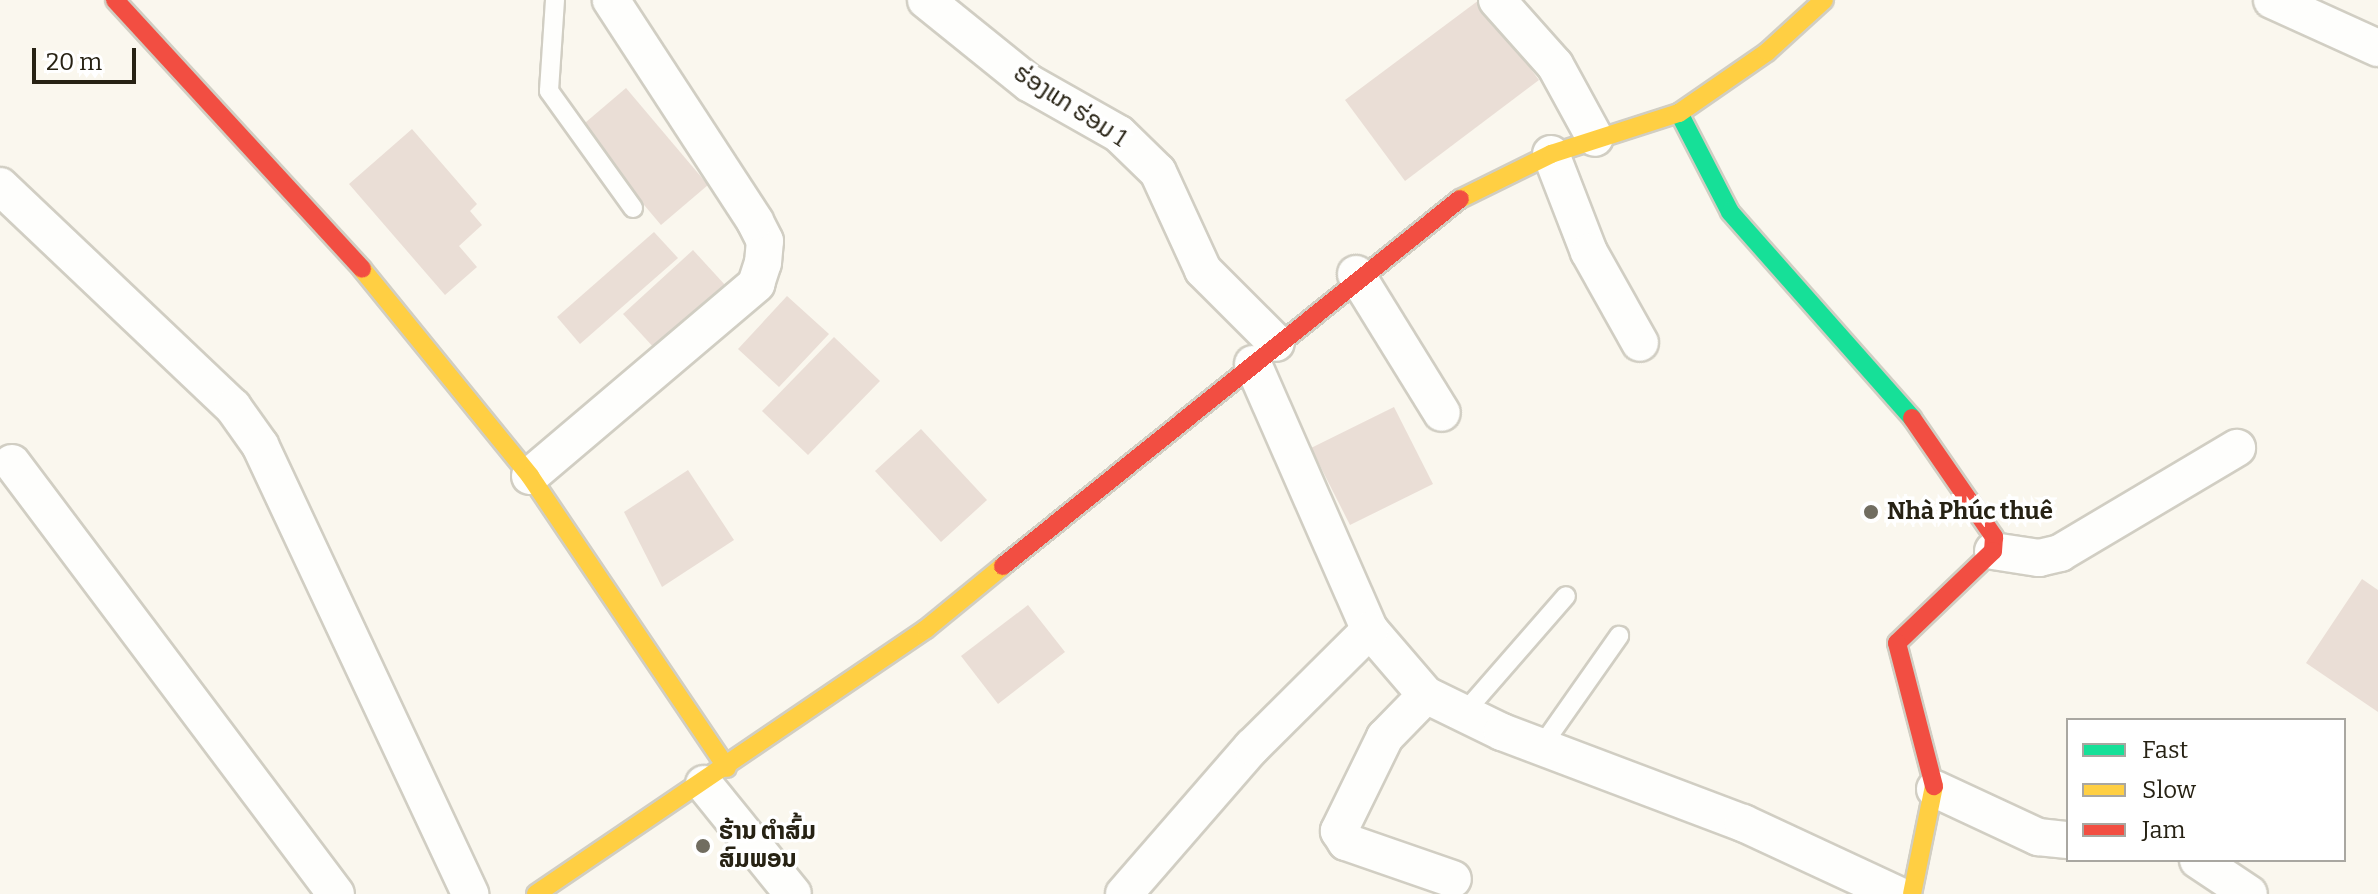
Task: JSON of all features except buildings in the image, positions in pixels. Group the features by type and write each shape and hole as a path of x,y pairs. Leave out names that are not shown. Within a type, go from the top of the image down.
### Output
{"street":[{"path":"115,0 374,283 530,476 715,776 793,894"},
{"path":"530,476 756,284 763,263 765,241 755,221 611,0"},
{"name":"ຮ່ອງແກ ຮ່ອມ 1","path":"926,0 1029,83 1119,134 1158,172 1203,270 1265,353"},
{"path":"1497,0 1555,65 1595,138"},
{"path":"536,894 715,776 926,629 1265,353 1356,274 1446,205 1551,154 1679,113 1767,52 1824,0"},
{"path":"2272,0 2378,48"},
{"path":"1679,113 1715,191 1905,408 1986,520 1993,551"},
{"path":"1551,154 1589,252 1640,343"},
{"path":"0,186 233,407 260,445 470,894"},
{"path":"1356,274 1442,413"},
{"path":"1265,353 1370,630 1426,695 1541,747 1743,823 1896,894"},
{"path":"1993,551 2039,558 2060,553 2237,448"},
{"path":"12,463 336,894"},
{"path":"1912,894 1935,789 1897,643 1993,551"},
{"path":"1124,894 1252,747 1370,630"},
{"path":"1426,695 1385,737 1339,831 1346,842 1453,879"},
{"path":"1935,789 2038,837 2066,840"},
{"path":"2201,862 2249,894"}],"lane":[{"path":"555,0 549,91 633,208"},
{"path":"1464,713 1566,596"},
{"path":"1541,747 1619,636"}],"traffic: fast":[{"path":"1679,113 1730,212 1912,418"}],"traffic: slow":[{"path":"1460,199 1551,154 1679,113 1767,52 1824,0"},
{"path":"362,269 530,476 727,768"},
{"path":"536,894 926,629 1003,566"},
{"path":"1912,894 1934,786"}],"traffic: jam":[{"path":"115,0 362,269"},
{"path":"1003,566 1460,199"},
{"path":"1912,418 1994,537 1993,551 1897,643 1934,786"}],"place":[{"name":"Nhà Phúc thuê","path":"1871,512"},
{"name":"ຮ້ານ ຕຳສົ້ມ ສົມພອນ","path":"703,846"}]}
